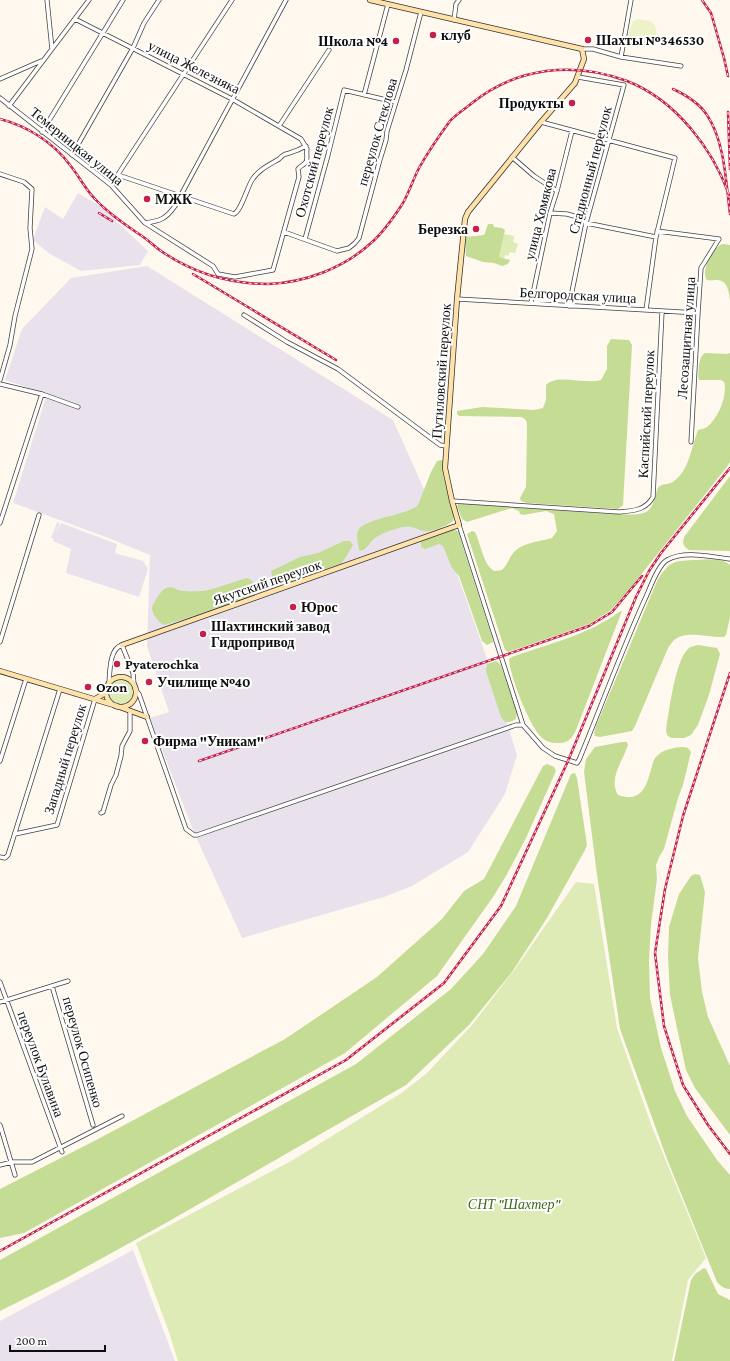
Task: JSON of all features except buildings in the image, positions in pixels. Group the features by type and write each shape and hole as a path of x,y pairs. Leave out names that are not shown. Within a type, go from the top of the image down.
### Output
{"main road":[{"path":"370,0 582,49"},
{"name":"Путиловский переулок","path":"459,525 446,474 446,446 464,219 512,157 575,83 584,59 582,49"},
{"name":"Якутский переулок","path":"122,645 459,525"},
{"path":"0,671 95,699 147,717"},
{"path":"95,699 102,695 109,683 115,678 122,677 129,680 134,687 135,696 131,702 125,706 117,706 108,700 106,690"}],"street":[{"path":"47,0 52,49"},
{"path":"9,106 89,0"},
{"path":"42,132 123,0"},
{"path":"72,155 132,48 144,23 159,0"},
{"path":"111,185 232,0"},
{"path":"145,223 159,221 171,213 286,0"},
{"path":"454,20 456,4 459,0"},
{"path":"621,57 631,0"},
{"path":"388,4 364,95 395,102"},
{"name":"переулок Стеклова","path":"305,239 337,251 343,250 355,243 358,238 421,12"},
{"name":"улица Железняка","path":"75,19 184,73 232,99 300,139 306,146"},
{"path":"582,49 593,49 621,57 681,66"},
{"path":"279,126 329,50"},
{"path":"0,79 43,60"},
{"name":"Стадионный переулок","path":"569,306 586,223 624,85 578,77"},
{"name":"Охотский переулок","path":"305,239 344,90 364,95"},
{"name":"Темерницкая улица","path":"0,98 111,185 145,223 213,266 218,274 235,277 267,272 273,270 276,264"},
{"path":"541,122 675,158 657,231 646,310"},
{"name":"улица Хомякова","path":"531,303 550,213 572,131"},
{"name":"Охотский переулок","path":"276,264 299,177 298,168 307,160 306,146"},
{"name":"Темерницкая улица","path":"118,176 234,214 238,212 252,180 266,166 286,154 291,154 306,146"},
{"path":"512,157 534,176 557,191"},
{"path":"0,174 29,185 32,189 33,195 30,228 32,249 15,316 10,345 0,380"},
{"path":"550,213 574,216 586,223 656,237"},
{"name":"Лесозащитная улица","path":"657,231 719,239 702,268 691,442"},
{"path":"284,232 305,239"},
{"name":"Белгородская улица","path":"457,299 698,313"},
{"name":"Каспийский переулок","path":"452,501 619,512 644,508 653,497 662,312"},
{"path":"244,315 287,342 338,369 440,445 446,446"},
{"path":"0,384 42,394 78,407"},
{"path":"0,523 42,394"},
{"path":"0,642 39,515"},
{"name":"Путиловский переулок","path":"459,525 523,726"},
{"path":"109,683 110,663 116,650 122,645 133,673 134,687 139,694 186,828 194,835 516,725 523,726 543,748 555,756 576,763 579,760 634,624 663,563 675,557 684,555 730,558"},
{"path":"0,761 26,679"},
{"path":"0,859 7,857 60,689"},
{"name":"Западный переулок","path":"15,834 57,825 95,699"},
{"path":"101,813 103,812 111,785 116,775 122,746 130,731 130,711"},
{"path":"0,1002 68,981"},
{"name":"переулок Булавина","path":"0,982 62,1152"},
{"name":"переулок Осипенко","path":"52,986 93,1125"},
{"path":"0,1165 12,1162 32,1162 122,1116"},
{"path":"0,1125 15,1175"}],"shaded area":[{"path":"78,193 100,206 148,251 140,265 81,271 50,254 33,240 45,207 63,219"},
{"path":"147,266 393,420 440,525 486,656 517,755 505,794 468,852 412,886 384,897 242,938 193,830 150,718 169,712 147,646 150,555 106,537 13,503 47,394 5,380 22,329 71,278"},
{"path":"57,522 60,523 55,535 61,523 117,544 115,553 143,561 148,569 139,597 66,573 71,549 53,541 54,539 51,538"},
{"path":"133,1250 175,1361 0,1361 0,1321"}],"green space":[{"path":"639,19 650,21 655,26 656,36 653,46 649,47 628,41 628,36 633,21"},
{"path":"488,224 493,224 494,227 505,230 499,257 510,260 508,264 502,266 494,263 483,262 466,256 465,237 484,235"},
{"path":"504,234 514,236 513,242 518,244 515,253 510,252 508,256 505,255 504,259 499,257"},
{"path":"723,244 730,245 730,301 724,282 707,280 705,276 706,266 712,254 715,249"},
{"path":"611,339 629,340 632,345 623,505 618,509 527,503 521,501 520,498 526,487 526,420 521,417 459,416 457,411 482,407 534,410 543,408 546,400 546,385 551,382 564,379 588,381 601,380 607,369 607,346"},
{"path":"705,353 730,353 730,462 628,591 611,610 589,624 508,652 505,650 467,534 472,531 475,532 485,560 491,569 495,571 502,570 517,549 527,544 552,538 557,531 554,514 546,511 523,515 520,514 519,511 512,508 467,522 462,519 457,506 458,504 474,503 602,513 635,514 646,512 654,502 658,487 669,484 679,477 687,464 698,430 706,428 711,423 721,406 725,394 724,382 721,380 699,380 698,377 700,360"},
{"path":"442,460 443,476 454,511 453,521 443,527 431,531 424,531 409,526 396,529 380,535 365,549 361,551 359,550 357,540 358,531 368,523 404,512 418,505 431,472 437,461"},
{"path":"730,476 730,551 689,550 683,543 684,537"},
{"path":"450,530 458,531 492,637 493,642 487,645 482,641 459,576 452,568 443,546 439,544 425,549 421,547 422,541"},
{"path":"344,541 350,541 353,545 341,564 282,586 276,582 272,575 271,571 300,557 318,553"},
{"path":"707,559 727,562 730,565 730,617 726,635 724,637 719,637 687,635 682,636 672,642 632,731 600,737 595,736 594,733 596,726 658,579 669,566 676,562"},
{"path":"247,578 254,584 256,591 253,595 164,625 153,613 152,608 154,603 160,593 168,587 182,591 202,591"},
{"path":"622,611 573,736 564,743 553,743 544,740 536,731 526,712 513,677 509,659 581,633"},
{"path":"698,645 717,648 720,654 709,695 698,725 691,735 684,738 671,738 667,735 666,730 676,674 684,654 692,646"},
{"path":"496,661 502,668 517,711 516,719 510,722 505,722 501,717 486,671 487,664"},
{"path":"121,680 130,683 133,692 130,701 121,704 112,701 109,692 112,683"},
{"path":"627,742 628,745 615,776 615,789 618,795 625,797 636,796 643,790 654,760 660,753 677,747 688,748 691,752 664,849 656,865 657,879 651,924 649,960 650,998 661,1048 675,1091 687,1116 717,1160 730,1175 730,1289 724,1288 717,1282 667,1159 620,1029 597,875 584,772 586,759 595,747"},
{"path":"547,764 554,767 556,771 526,838 493,897 437,976 345,1053 24,1233 0,1238 0,1189 100,1138 285,1039 377,977 442,919 464,891 484,879 543,766"},
{"path":"575,773 587,845 585,850 547,918 512,972 469,1025 406,1085 164,1224 68,1277 0,1311 0,1260 356,1064 451,989 483,954 516,906 571,774"},
{"path":"695,874 700,875 705,892 698,958 702,992 708,1017 730,1066 730,1135 695,1088 686,1070 670,995 668,957 669,927 679,894 691,876"},
{"name":"СНТ \"Шахтер\"","path":"576,882 594,884 617,1028 652,1127 706,1258 688,1280 672,1361 178,1361 169,1332 136,1243 293,1160 400,1094 426,1074 472,1025 515,969"},
{"path":"704,1268 706,1269 718,1294 730,1300 730,1361 674,1361 691,1280 695,1274"}],"railway":[{"path":"702,0 711,13 728,76"},
{"path":"0,119 20,126 48,142 63,157 91,195 100,204 116,218 161,251 173,259 199,271 212,276 239,282 268,284 295,281 336,267 349,260 371,243 396,214 403,203 422,162 452,118 489,91 527,75 546,71 587,71 607,75 627,81 662,101 691,129 703,145 714,162 730,198"},
{"path":"673,89 696,103 707,115 713,126 718,138 724,163 730,214"},
{"path":"728,112 730,169"},
{"path":"99,213 112,221"},
{"path":"193,274 336,360"},
{"path":"0,1251 346,1060 444,983 501,906 568,761 636,597 649,571 661,553 730,468"},
{"path":"199,761 589,626 612,612 642,576"},
{"path":"730,673 683,816 665,889 655,953 664,1026 683,1085 708,1125 730,1154"}],"place":[{"name":"клуб","path":"433,35"},
{"name":"Шахты №346530","path":"588,40"},
{"name":"Школа №4","path":"396,41"},
{"name":"Продукты","path":"572,103"},
{"name":"МЖК","path":"147,199"},
{"name":"Березка","path":"476,229"},
{"name":"Юрос","path":"293,607"},
{"name":"Шахтинский завод Гидропривод","path":"203,634"},
{"name":"Pyaterochka","path":"117,664"},
{"name":"Училище №40","path":"149,682"},
{"name":"Ozon","path":"88,687"},
{"name":"Фирма \"Уникам\"","path":"145,741"}]}
